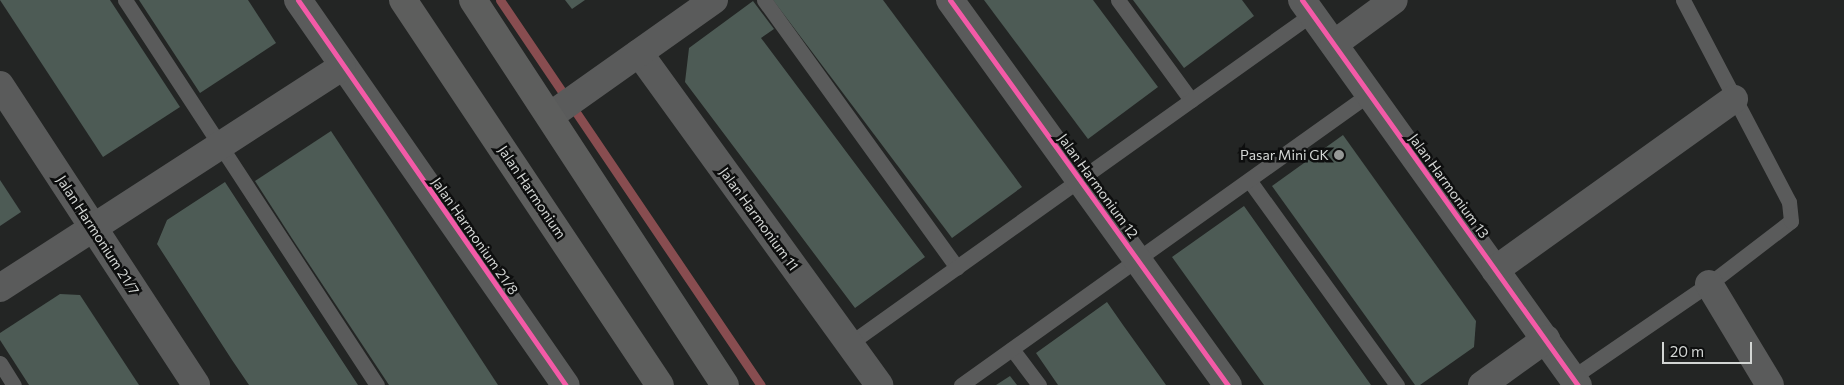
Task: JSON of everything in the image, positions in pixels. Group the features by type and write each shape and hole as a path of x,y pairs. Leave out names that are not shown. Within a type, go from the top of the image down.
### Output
{"main road":[{"name":"Jalan Harmonium","path":"403,0 660,385"},
{"path":"473,0 725,385"}],"street":[{"name":"Jalan Harmonium 21/8","path":"298,0 342,67 566,385"},
{"path":"550,116 714,0"},
{"name":"Jalan Harmonium 12","path":"950,0 1228,385"},
{"path":"1334,44 1394,0"},
{"name":"Jalan Harmonium 13","path":"1307,7 1575,381"},
{"name":"Jalan Harmonium 11","path":"639,53 879,385"},
{"path":"0,288 342,67"},
{"name":"Jalan Harmonium 21/7","path":"0,85 196,385"},
{"path":"1496,270 1734,99"},
{"path":"1709,284 1770,385"},
{"path":"1482,385 1546,339"}],"lane":[{"path":"125,0 378,385"},
{"path":"764,0 957,268"},
{"path":"1118,0 1191,100"},
{"path":"1575,381 1709,284 1791,221 1793,214 1683,0"},
{"path":"849,344 1191,100 1307,7"},
{"path":"961,385 1369,94"},
{"path":"1249,180 1397,385"},
{"path":"1012,349 1039,385"},
{"path":"0,363 14,385"}],"building":[{"path":"0,0 110,0 180,107 103,157"},
{"path":"139,0 248,0 276,43 200,93"},
{"path":"565,0 585,0 572,9"},
{"path":"773,0 883,0 1022,187 952,238"},
{"path":"984,0 1093,0 1158,87 1088,139"},
{"path":"1133,0 1242,0 1254,16 1184,68"},
{"path":"753,1 774,29 761,38 925,257 855,308 685,82 689,48"},
{"path":"331,131 498,385 389,385 293,240 255,181"},
{"path":"1343,135 1476,321 1474,347 1420,385 1415,385 1272,186"},
{"path":"0,180 21,212 0,226"},
{"path":"225,182 358,385 249,385 232,360 157,244 167,220"},
{"path":"1244,206 1371,385 1264,385 1172,257"},
{"path":"60,294 80,295 139,385 29,385 0,340 0,333"},
{"path":"1107,302 1166,385 1058,385 1036,353"},
{"path":"1010,376 1017,385 996,385"}],"waterway":[{"path":"500,0 761,385"}],"cycle path":[{"path":"298,0 566,385"},
{"path":"950,0 1228,385"},
{"path":"1302,0 1578,385"}],"place":[{"name":"Pasar Mini GK","path":"1339,155"}]}
